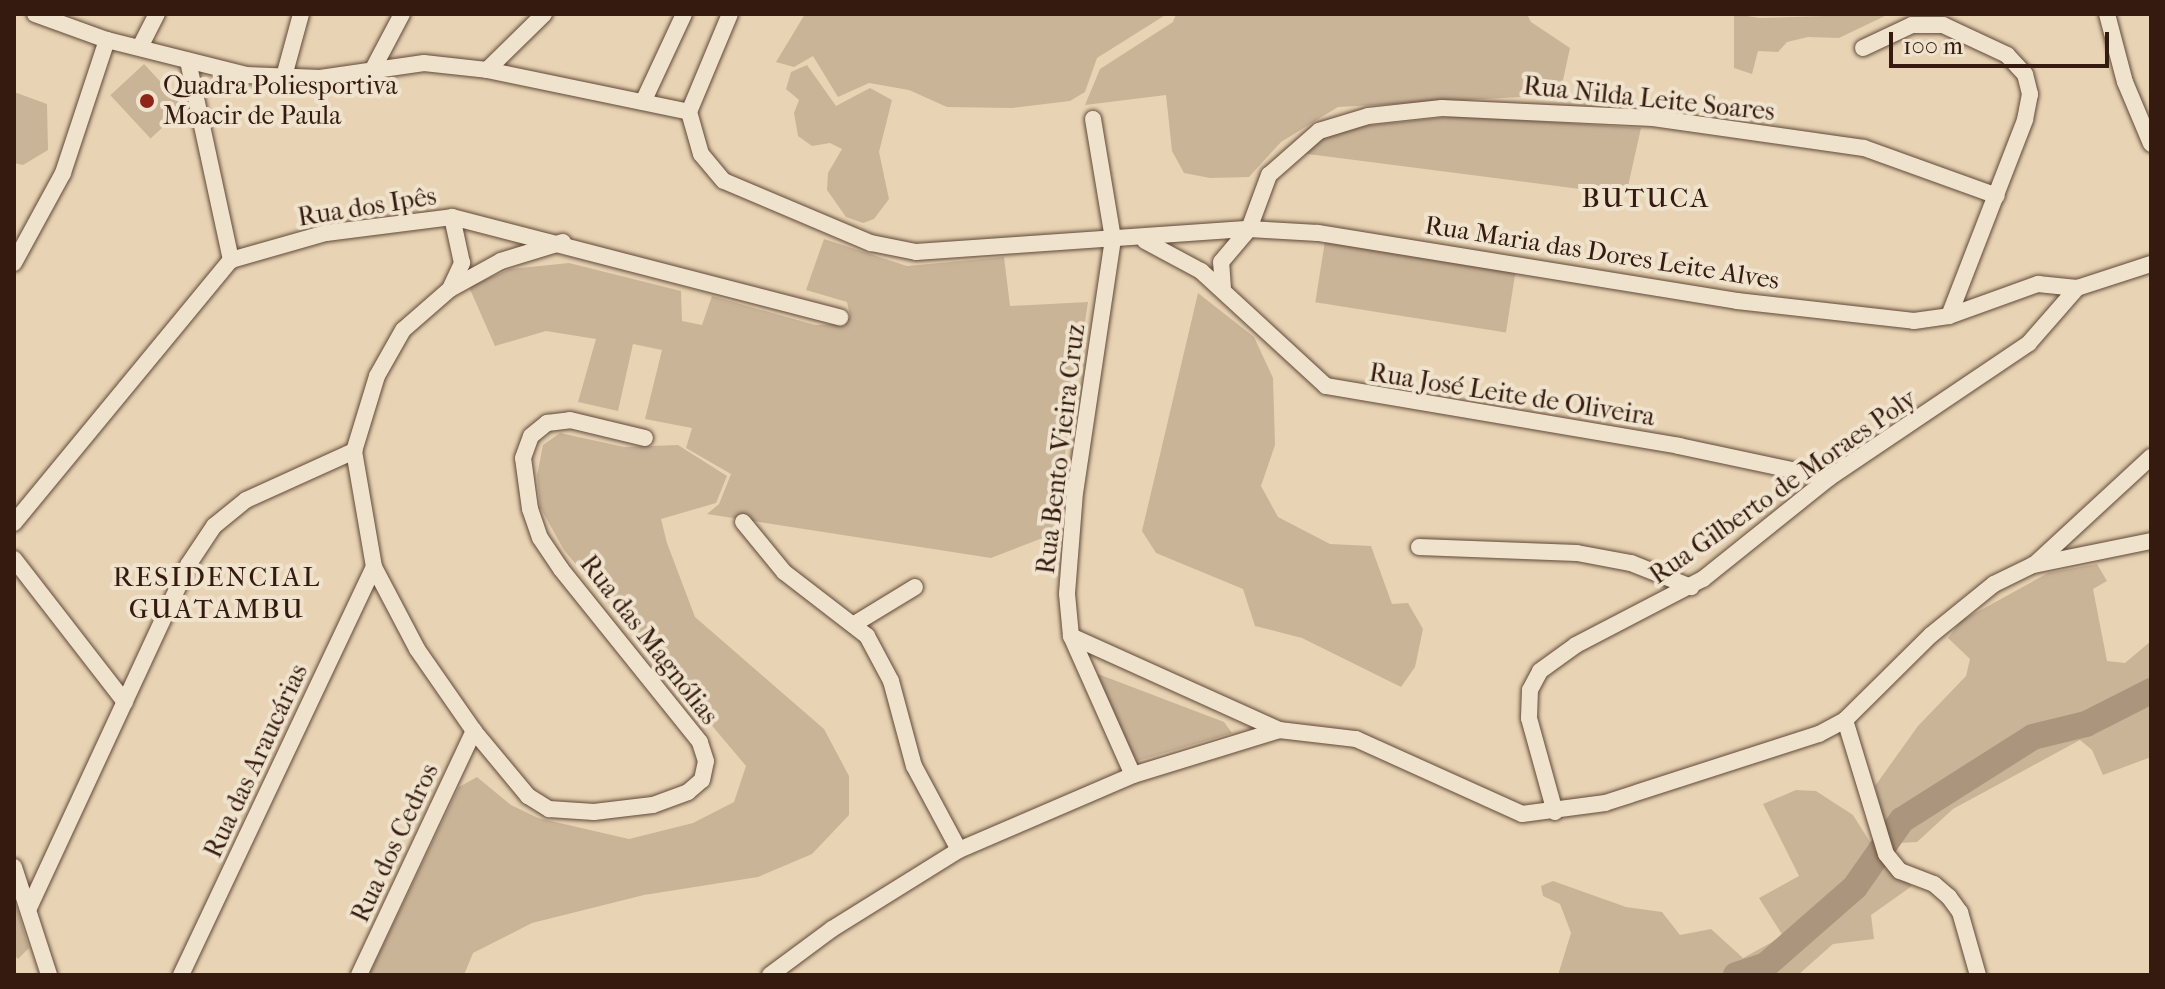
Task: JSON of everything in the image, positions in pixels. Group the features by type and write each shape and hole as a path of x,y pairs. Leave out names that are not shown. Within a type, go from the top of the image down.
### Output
{"street":[{"path":"35,14 107,40 188,61 283,80 424,63 487,70 689,112 730,14"},
{"path":"140,47 157,14"},
{"path":"283,80 301,14"},
{"path":"374,67 402,14"},
{"path":"487,70 544,14"},
{"path":"643,102 684,14"},
{"path":"2107,14 2125,82 2151,144"},
{"path":"1863,48 1912,25 1943,25 2007,55 2025,74 2030,94 2025,120 1997,196 1972,247 1949,316"},
{"path":"14,263 63,173 107,40"},
{"path":"14,523 231,260 188,61"},
{"name":"Rua Nilda Leite Soares","path":"1249,229 1269,175 1319,131 1368,116 1442,108 1653,118 1864,148 1997,196"},
{"name":"Rua Maria das Dores Leite Alves","path":"689,112 701,154 724,181 871,243 916,252 1113,239 1143,240 1249,229 1376,241 1737,301 1914,321 1949,316 2038,284 2077,288"},
{"name":"Rua Bento Vieira Cruz","path":"1093,119 1113,239 1075,492 1067,594 1071,636 1133,775"},
{"path":"450,289 462,263 462,243 452,217"},
{"name":"Rua dos Ipês","path":"231,260 326,233 452,217 563,242 840,317"},
{"path":"1223,289 1221,262 1249,229"},
{"name":"Rua José Leite de Oliveira","path":"1143,240 1201,271 1326,386 1679,446 1829,478"},
{"name":"Rua das Magnólias","path":"563,242 501,261 450,289 403,330 377,376 354,451 374,567 417,649 474,731 528,796 549,809 594,812 653,805 688,792 702,780 706,761 700,742 561,569 540,538 530,509 523,458 531,436 547,423 570,420 645,438"},
{"path":"2077,288 2151,264"},
{"name":"Rua Gilberto de Moraes Poly","path":"1555,812 1529,718 1530,690 1540,671 1576,645 1691,587 1829,478 2029,343 2077,288"},
{"path":"29,908 188,565 214,526 246,500 354,451"},
{"path":"1071,636 1279,730 1356,739 1505,810 1555,812 1605,803 1819,734 1845,720 1970,600 2033,565 2151,457"},
{"path":"743,522 784,572 856,623 891,681 914,766 959,850"},
{"path":"2033,565 2151,541"},
{"path":"1419,547 1577,553 1631,563 1691,587"},
{"path":"14,559 125,702"},
{"name":"Rua das Araucárias","path":"181,975 374,567"},
{"path":"856,623 915,587"},
{"path":"1845,720 1873,826 1886,854 1900,871 1934,884 1949,897 1960,912 1978,975"},
{"path":"770,975 832,929 959,850 1133,775 1279,730"},
{"name":"Rua dos Cedros","path":"359,975 474,731"},
{"path":"14,867 49,975"}],"shaded area":[{"path":"805,14 1167,14 1097,58 1085,92 1070,101 1012,108 947,107 909,90 869,83 838,97 813,56 794,67 776,62"},
{"path":"1176,14 1527,14 1531,22 1570,48 1563,80 1541,96 1338,107 1281,142 1249,177 1210,178 1184,173 1172,151 1166,95 1085,105 1100,69 1173,22"},
{"path":"1734,14 1760,18 1889,14 1839,38 1808,37 1787,42 1778,52 1758,51 1752,74 1734,68"},
{"name":"Quadra Poliesportiva Moacir de Paula","path":"144,64 184,107 151,139 110,95"},
{"path":"807,65 836,106 870,88 892,100 879,152 889,199 874,219 863,223 846,217 827,190 828,173 842,149 830,143 812,146 798,136 794,113 799,100 786,89 791,72"},
{"path":"14,92 47,104 48,150 23,165 14,163"},
{"path":"1457,116 1641,128 1626,195 1300,153 1336,129"},
{"path":"824,239 907,266 1004,257 1010,306 1088,302 1053,534 991,558 707,514 719,504 731,474 686,448 692,428 645,419 662,350 633,344 618,411 578,402 596,339 546,331 495,346 469,287 510,269 569,263 681,291 682,321 702,325 712,296 815,325 840,324 850,316 847,302 806,290"},
{"path":"1325,241 1516,271 1506,332 1315,302"},
{"path":"1198,293 1254,337 1273,378 1275,445 1261,486 1278,517 1330,544 1371,546 1392,604 1408,603 1423,629 1415,667 1401,687 1302,638 1255,626 1243,589 1156,553 1142,531"},
{"path":"560,433 624,447 678,445 727,476 716,503 661,519 667,543 695,617 824,729 849,776 849,815 812,854 758,877 644,895 532,923 473,953 464,975 369,975 459,787 477,777 511,805 538,818 629,839 693,823 734,802 746,766 564,550 540,507 537,476 543,445"},
{"path":"2097,564 2107,581 2093,589 2107,661 2125,663 2151,641 2151,757 2103,775 2092,750 2080,740 1953,809 1917,842 1899,843 1887,834 1875,786 1918,726 1966,676 1970,659 1948,638 1961,621 2048,573"},
{"path":"1098,674 1224,722 1232,733 1134,762 1092,679"},
{"path":"1796,790 1816,791 1853,815 1884,864 1912,886 1871,915 1874,939 1833,944 1798,975 1558,975 1571,933 1560,904 1543,896 1541,886 1553,881 1626,907 1662,912 1680,935 1711,929 1743,958 1783,936 1759,898 1799,876 1763,804"},
{"path":"14,899 29,948 18,959 14,955"}],"waterway":[{"path":"1736,975 1766,965 1855,887 1902,820 2033,737 2086,724 2151,691"}],"place":[{"name":"Quadra Poliesportiva Moacir de Paula","path":"147,101"}],"district":[{"name":"BUTUCA","path":"1646,198"},
{"name":"RESIDENCIAL GUATAMBU","path":"217,593"}]}
